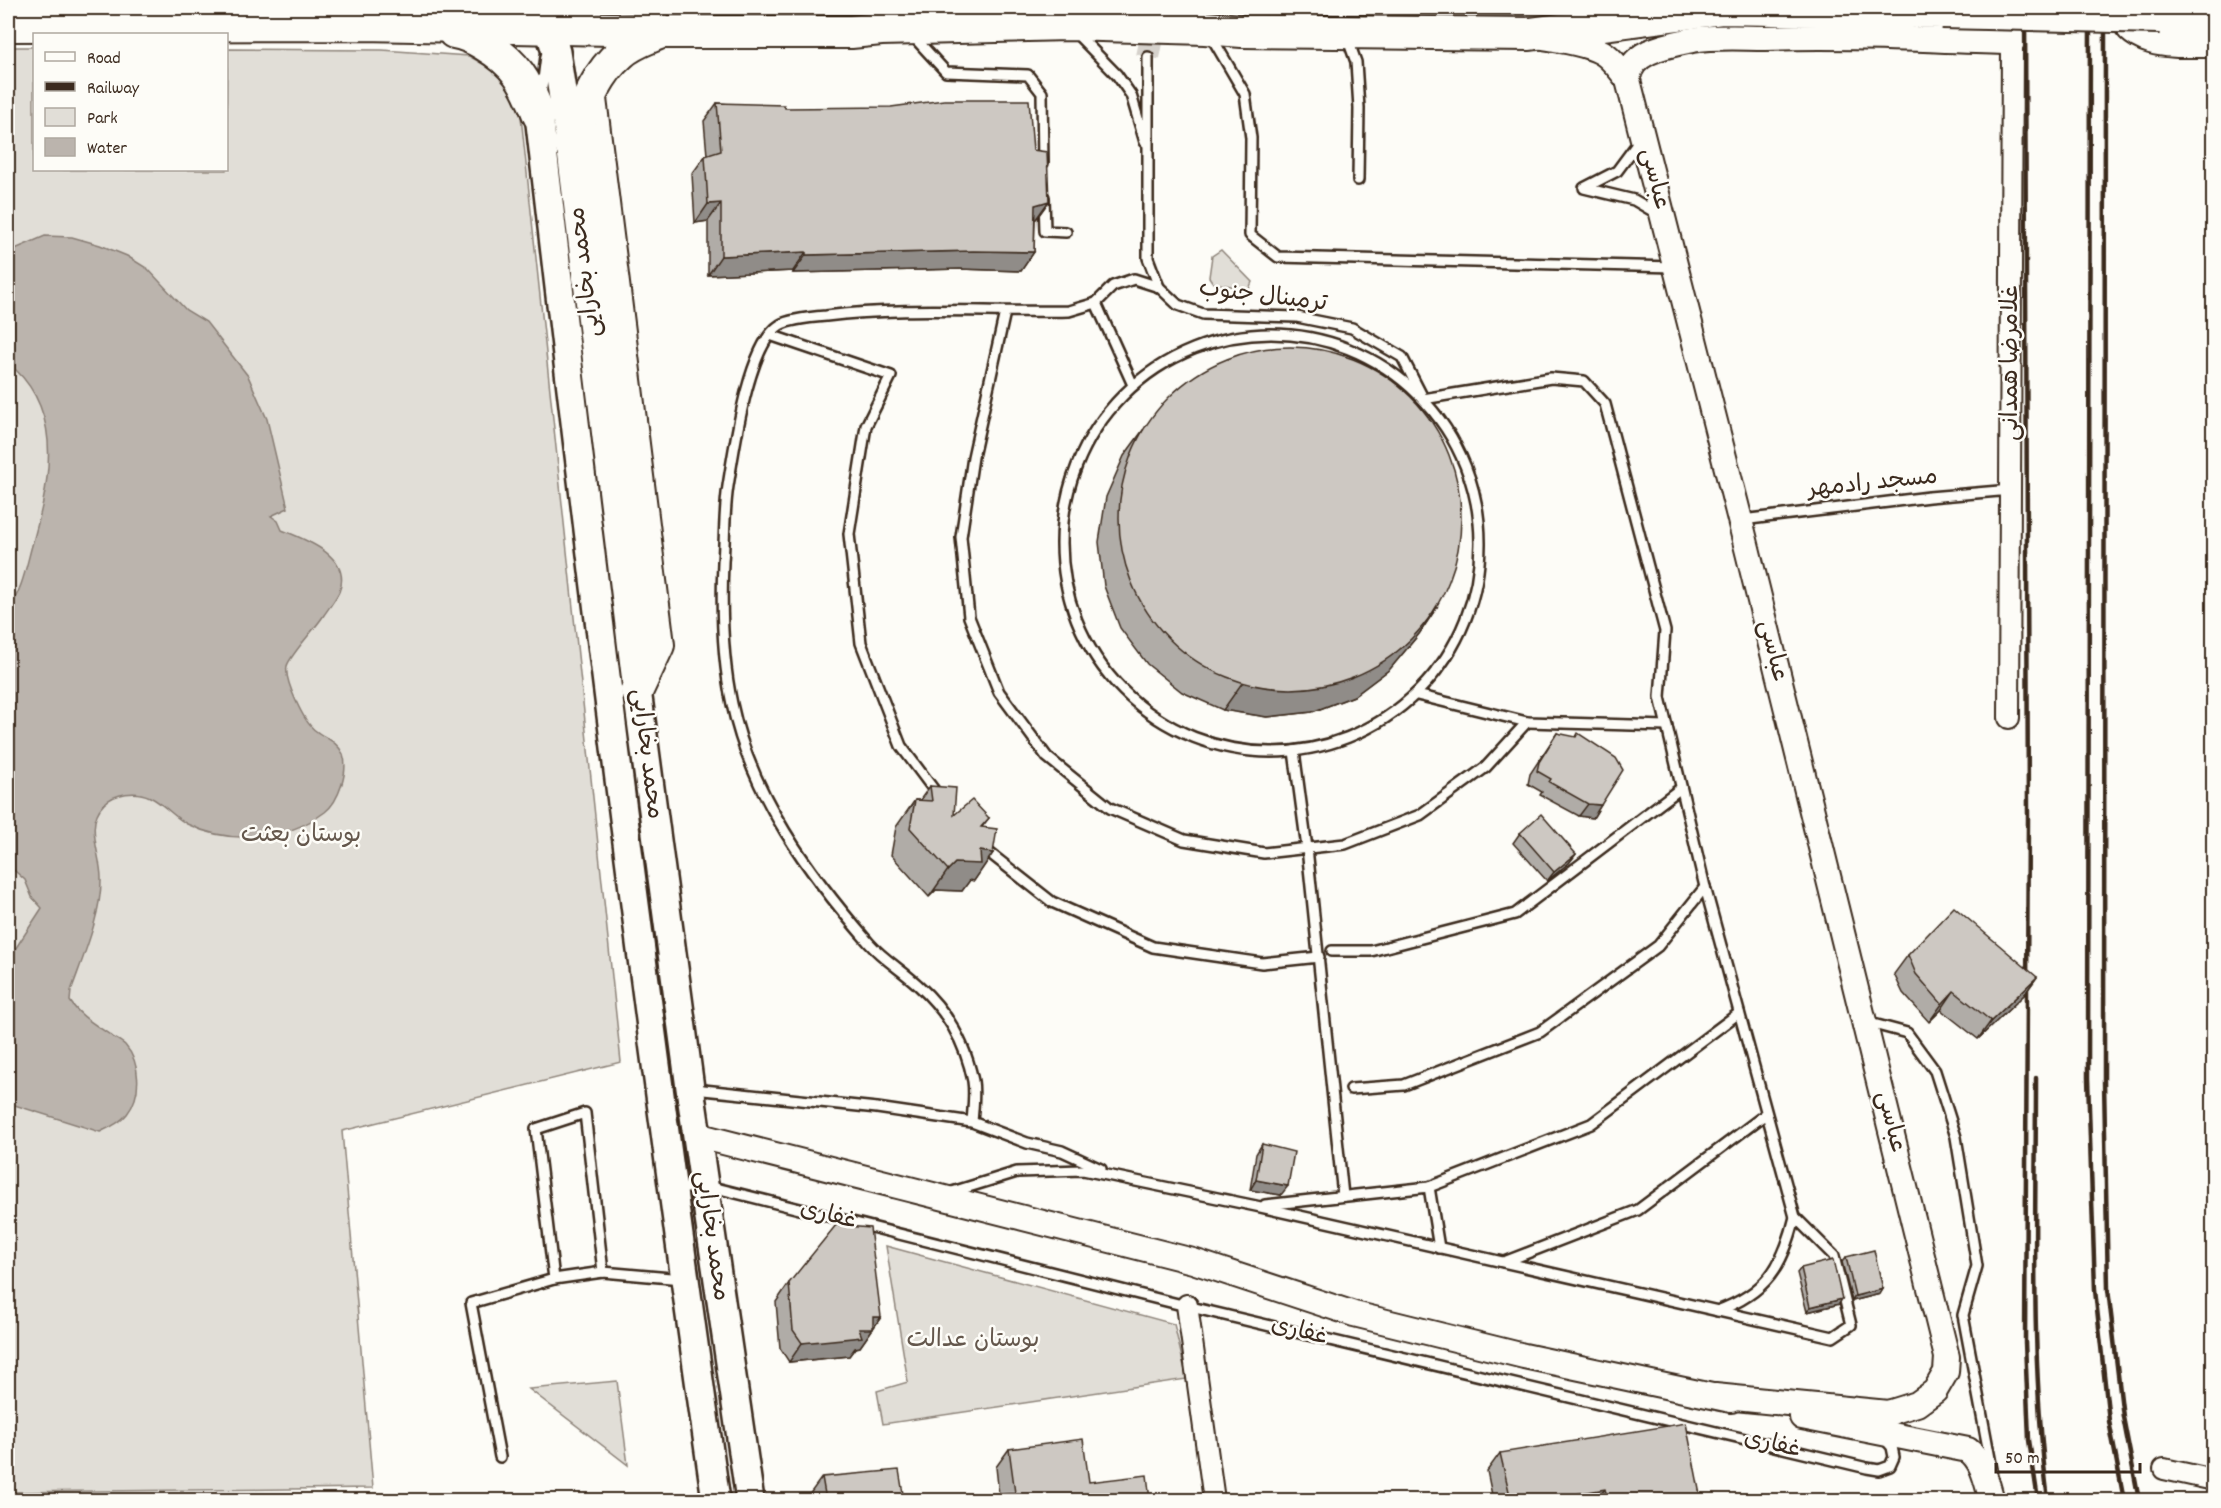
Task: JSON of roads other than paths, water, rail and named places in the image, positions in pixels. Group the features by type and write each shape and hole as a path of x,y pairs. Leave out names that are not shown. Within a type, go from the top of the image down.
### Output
{"highway":[{"path":"570,143 601,76 620,53 661,32 851,32 881,29 1067,24 1242,31 1530,34 1723,8 2214,18"},
{"path":"2123,8 2124,15 2134,29 2148,38 2214,40"},
{"path":"8,25 363,24 555,14 757,32"},
{"path":"363,24 467,34 498,52 514,66 529,89 539,115"},
{"path":"590,97 658,645 637,690"}],"main road":[{"name":"محمد بخارایی","path":"555,14 556,52 570,143 637,690 696,1135 750,1500"},
{"name":"محمد بخارایی","path":"539,115 577,452 684,1280 716,1500"},
{"path":"671,1180 696,1135"}],"street":[{"name":"غلامرضا همدانی","path":"2009,718 2012,8"},
{"path":"1530,34 1604,53 1616,63 1628,80"},
{"path":"1628,80 1628,70 1632,64 1650,52 1694,40 1791,37 2012,42"},
{"name":"عباسی","path":"1628,80 1740,520 1947,1357 1946,1372 1939,1386 1929,1396 1917,1404 1888,1413 1715,1396"},
{"name":"غفاری","path":"696,1135 1193,1261 1354,1314 1524,1356 1881,1434 1968,1450 1975,1455 1982,1467 1992,1500"},
{"path":"1187,1305 1214,1500"},
{"path":"2164,1469 2214,1480"}],"lane":[{"path":"539,115 555,14"},
{"path":"1067,24 1117,75 1131,95 1148,152"},
{"path":"1205,28 1245,94 1251,138 1250,235 1278,257 1676,267"},
{"path":"881,29 912,35 946,72 1028,75 1042,93 1043,174"},
{"path":"1345,33 1356,62 1359,108 1358,180"},
{"name":"ترمینال جنوب","path":"1148,57 1148,258 1159,286 1178,305 1203,314 1297,317 1352,328 1402,357 1423,399"},
{"path":"1643,136 1617,171 1584,188 1634,200 1664,217"},
{"path":"1044,185 1045,231 1066,232"},
{"path":"972,1122 973,1083 962,1045 946,1013 919,985 872,946 798,853 769,803 743,743 732,704 723,639 726,495 741,407 765,341 780,325 807,318 862,311 1069,311 1096,303 1113,286 1134,279 1159,286"},
{"path":"1096,303 1133,385"},
{"path":"1005,312 973,457 961,537 969,617 999,692 1047,757 1110,808 1184,840 1264,853 1345,844 1420,814 1486,767 1527,722"},
{"path":"1281,334 1334,343 1382,365 1423,399 1456,443 1472,483 1476,494 1481,548 1473,602 1451,652 1417,695 1380,722 1339,742 1294,752 1241,751 1189,736 1143,710 1106,673 1078,627 1063,577 1062,524 1074,472 1098,425 1133,385 1178,356 1228,338 1281,334"},
{"path":"770,335 891,376 866,426 849,534 861,644 901,746 940,799"},
{"path":"1423,399 1551,378 1584,381 1605,404 1665,631 1660,697 1705,887 1795,1217 1789,1242 1770,1277 1738,1303 1717,1311"},
{"name":"مسجد رادمهر","path":"1740,520 1929,497 2011,490"},
{"path":"1417,695 1527,722 1667,726"},
{"path":"1294,752 1307,848 1343,1196"},
{"path":"1332,951 1371,951 1515,914 1682,788"},
{"path":"975,841 1052,902 1153,947 1262,963 1319,957"},
{"path":"1351,1089 1404,1085 1540,1032 1658,946 1705,887"},
{"path":"1256,1206 1429,1187 1591,1124 1739,1013"},
{"path":"1865,1022 1907,1034 1935,1071 1956,1137 1977,1266 1963,1316 1998,1500"},
{"path":"690,1088 877,1108 972,1122 1027,1143 1062,1151 1117,1177"},
{"path":"554,1279 536,1129 585,1113 603,1272"},
{"path":"1504,1262 1638,1210 1766,1114"},
{"path":"936,1197 1017,1172 1083,1170 1256,1206 1833,1337 1851,1325 1834,1256 1795,1217"},
{"name":"غفاری","path":"671,1180 704,1185 1187,1305 1867,1468 1880,1470 1890,1466 1894,1457 1892,1447 1881,1434"},
{"path":"1429,1187 1439,1248"},
{"path":"500,1457 471,1303 554,1279 603,1272 684,1280"}],"water":[{"path":"45,236 72,237 127,256 148,269 186,310 206,322 248,376 267,419 288,508 271,516 278,521 282,530 315,545 334,560 340,569 342,580 334,601 287,666 292,691 301,711 316,731 338,746 345,761 342,785 335,801 325,812 310,822 276,834 239,837 204,831 187,824 155,800 144,795 126,794 114,797 98,812 94,830 101,878 98,906 91,935 71,991 70,1001 84,1017 125,1045 134,1061 138,1079 135,1098 127,1114 100,1132 8,1103 8,960 42,908 32,897 25,880 8,865 8,609 23,580 43,502 48,455 47,432 41,409 31,388 15,369 14,350 8,342 8,252"}],"tunnel":[{"path":"1148,57 1156,18 1164,8"}],"railway":[{"path":"2025,8 2028,818 2025,1342 2029,1440 2038,1500"},
{"path":"2090,8 2088,1078 2095,1290 2109,1421 2124,1500"},
{"path":"2105,8 2104,1081 2108,1289 2123,1417 2139,1500"},
{"path":"2036,1078 2036,1342 2042,1447 2048,1500"}],"park label":[{"name":"بوستان بعثت","path":"301,836"},
{"name":"بوستان عدالت","path":"973,1341"}]}
